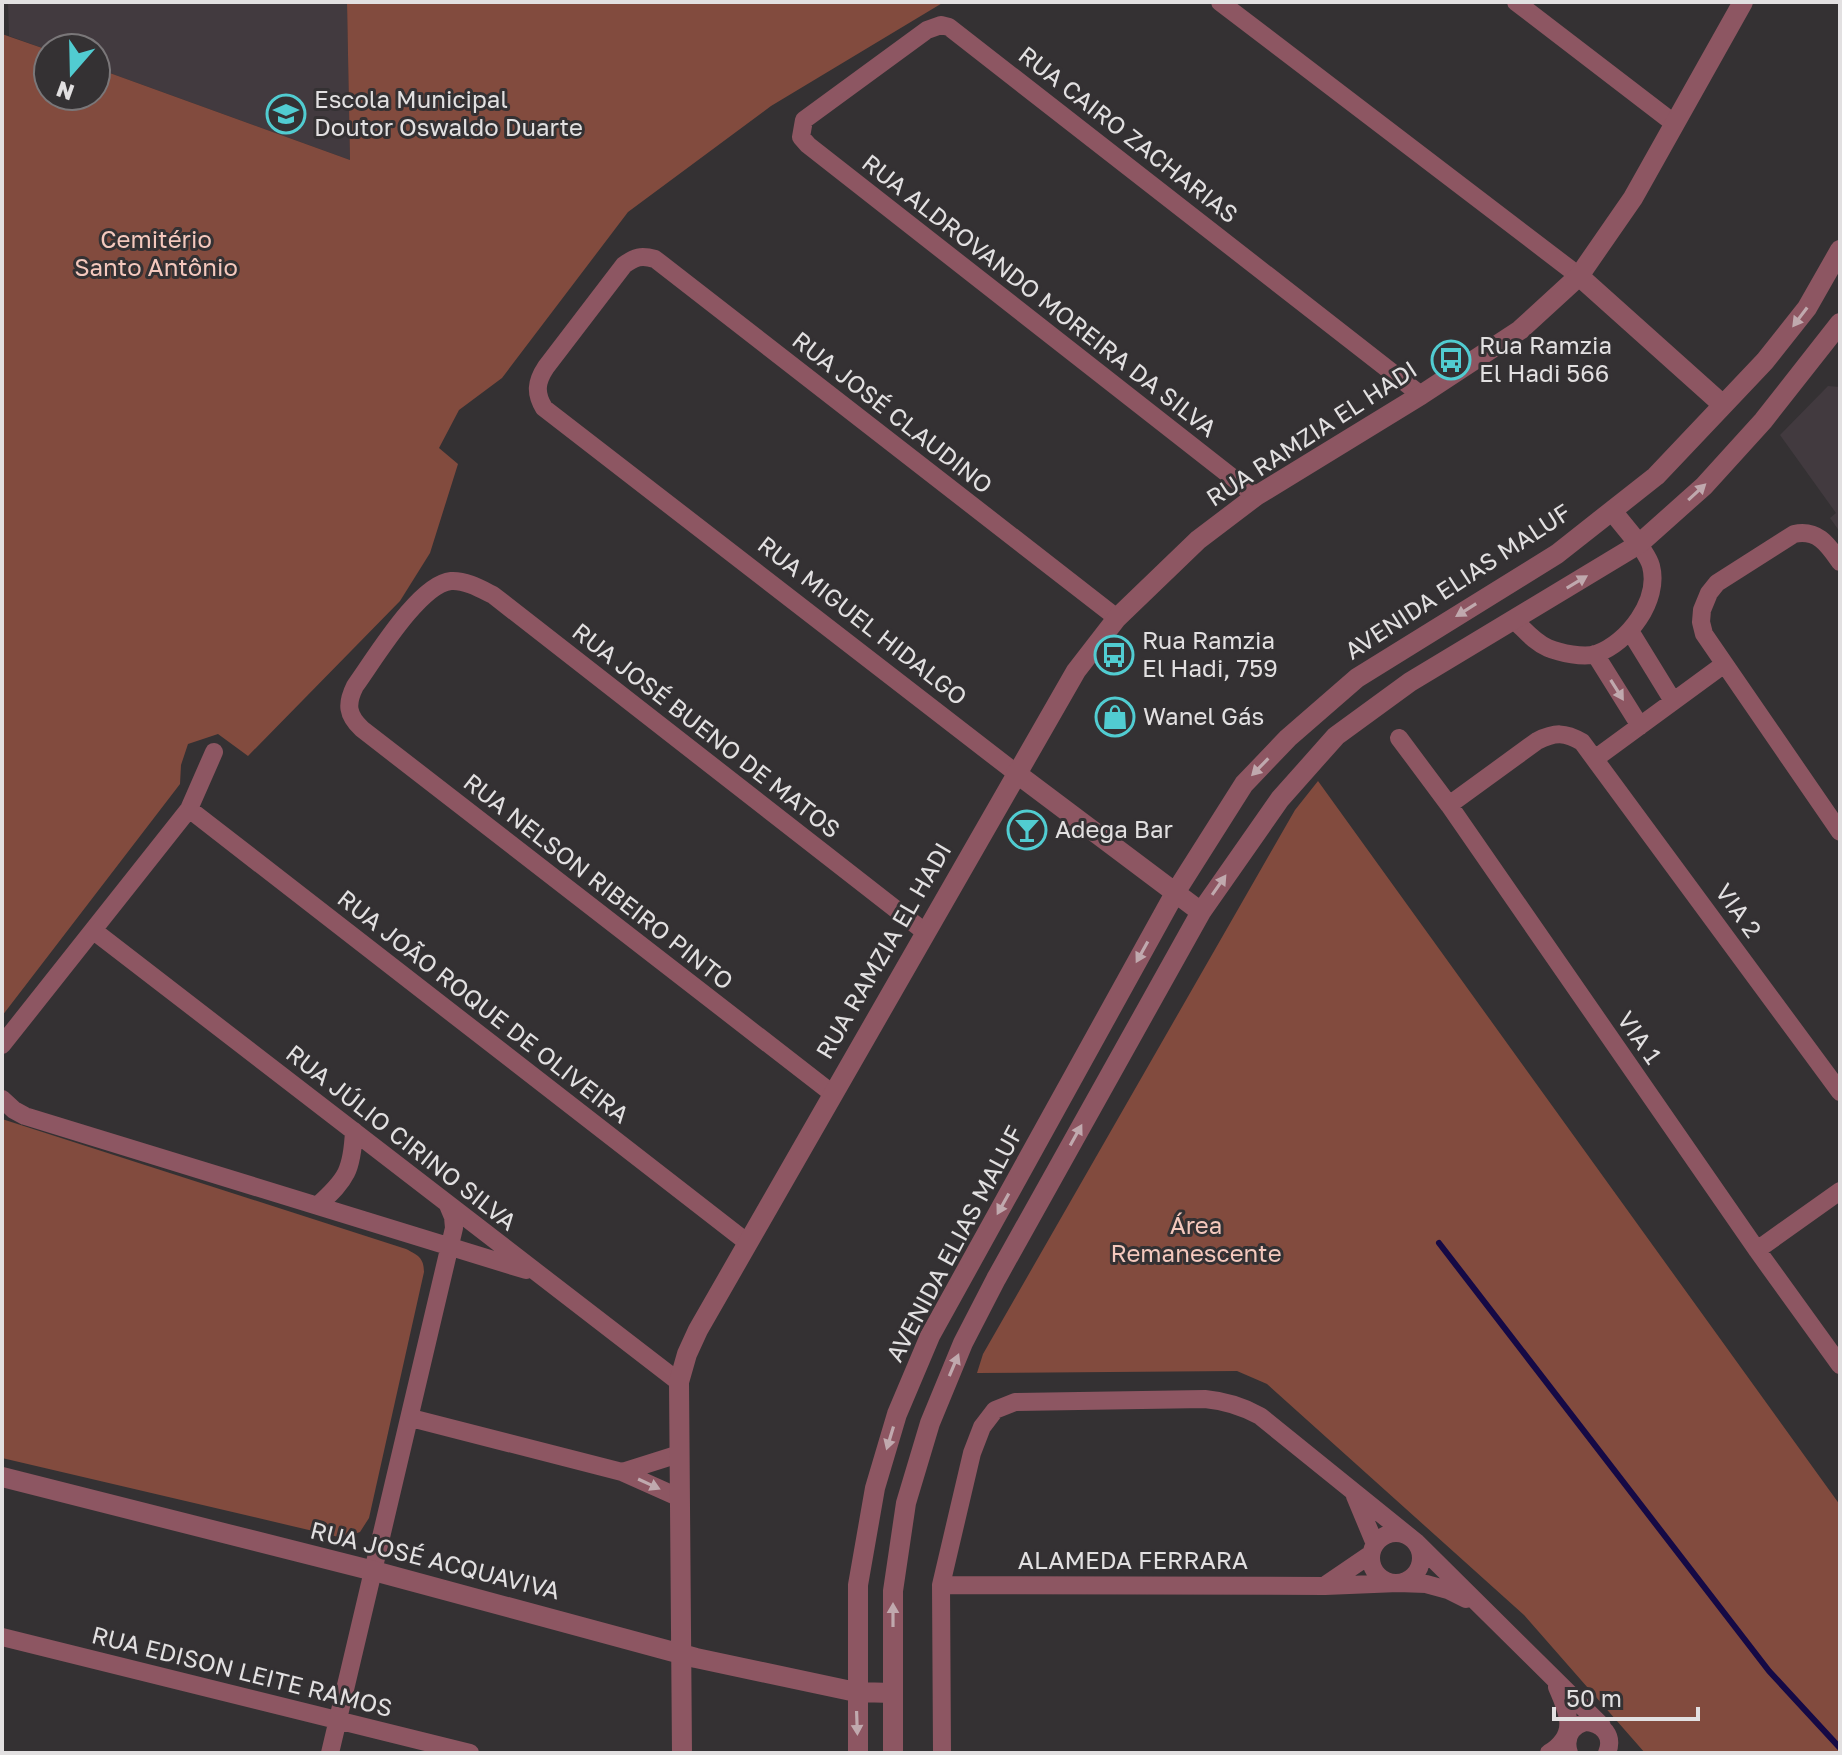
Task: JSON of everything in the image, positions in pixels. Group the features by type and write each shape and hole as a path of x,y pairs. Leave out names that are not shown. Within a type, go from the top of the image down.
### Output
{"street":[{"path":"1220,2 1579,276 1723,405"},
{"path":"1516,2 1675,124"},
{"name":"RUA RAMZIA EL HADI","path":"682,1753 679,1382 687,1354 1076,671 1117,618 1198,540 1256,496 1520,330 1579,276 1633,198 1743,2"},
{"name":"RUA CAIRO ZACHARIAS","path":"801,128 810,114 927,30 941,25 949,27 1421,395"},
{"name":"RUA ALDROVANDO MOREIRA DA SILVA","path":"801,128 801,137 808,145 1256,496"},
{"name":"AVENIDA ELIAS MALUF","path":"858,1753 858,1585 875,1488 897,1414 930,1336 1175,893 1244,784 1288,738 1357,678 1557,554 1656,476 1765,361 1807,308 1840,250"},
{"name":"RUA JOSÉ CLAUDINO","path":"539,378 624,265 633,258 644,256 655,259 1117,618"},
{"path":"893,1753 893,1591 906,1503 930,1423 963,1343 996,1279 1201,912 1280,799 1336,736 1410,682 1639,544 1704,486 1763,421 1840,323"},
{"name":"RUA MIGUEL HIDALGO","path":"539,378 538,398 544,408 1175,893"},
{"path":"1557,554 1513,598 1510,606 1514,620 1532,638 1548,648 1572,654 1595,654 1630,631 1646,606 1652,583 1651,564 1612,511"},
{"path":"1840,562 1826,542 1804,532 1794,534 1717,583 1702,610 1701,622 1704,634 1723,665 1840,832"},
{"name":"RUA NELSON RIBEIRO PINTO","path":"451,581 431,589 416,604 355,686 348,709 352,720 833,1094"},
{"name":"RUA JOSÉ BUENO DE MATOS","path":"451,581 474,585 493,595 925,932"},
{"path":"1630,631 1673,701"},
{"path":"1595,654 1640,726"},
{"path":"1596,758 1723,665"},
{"name":"VIA 2","path":"1449,805 1537,741 1553,733 1567,733 1582,742 1840,1092"},
{"name":"VIA 1","path":"1399,738 1840,1365"},
{"path":"2,1045 189,809 214,752"},
{"name":"RUA JOÃO ROQUE DE OLIVEIRA","path":"189,809 748,1243"},
{"path":"1175,893 1201,912"},
{"name":"RUA JÚLIO CIRINO SILVA","path":"94,931 679,1382"},
{"path":"2,1099 25,1116 535,1272"},
{"path":"318,1205 346,1177 354,1131"},
{"path":"1757,1250 1840,1191"},
{"path":"330,1753 450,1247 454,1228 448,1205"},
{"path":"942,1753 941,1585 972,1453 982,1427 995,1410 1015,1402 1225,1401 1260,1416 1416,1542 1554,1681 1619,1753"},
{"path":"411,1418 622,1472 678,1497"},
{"path":"622,1472 679,1454"},
{"name":"RUA JOSÉ ACQUAVIVA","path":"2,1477 681,1653 856,1692"},
{"path":"1325,1586 1373,1549 1383,1536 1394,1533 1416,1542 1421,1561 1417,1572 1398,1583 1378,1575 1372,1565 1373,1549 1353,1493"},
{"name":"ALAMEDA FERRARA","path":"941,1585 1426,1584 1480,1605"},
{"name":"RUA EDISON LEITE RAMOS","path":"2,1637 470,1753"},
{"path":"1554,1681 1565,1704 1569,1744"},
{"path":"856,1692 893,1693"},
{"path":"1569,1744 1572,1729 1585,1722 1606,1738"},
{"path":"1549,1753 1569,1744"}],"shaded area":[{"name":"Escola Municipal Doutor Oswaldo Duarte","path":"8,2 347,2 350,160 112,74 112,32 32,32 32,44 9,36"},
{"path":"1828,386 1840,387 1840,532 1830,518 1836,513 1780,435"}],"green space":[{"name":"Cemitério Santo Antônio","path":"347,2 944,2 771,106 628,212 502,378 459,410 439,448 458,464 430,553 400,601 248,756 218,734 188,744 181,765 180,784 2,1016 2,34 32,44 32,112 112,112 112,74 350,160"},
{"name":"Área Remanescente","path":"1318,781 1840,1505 1840,1753 1645,1753 1524,1615 1267,1384 1237,1371 977,1373 983,1354 1295,810"},
{"path":"2,1119 406,1249 420,1258 424,1272 369,1518 360,1532 343,1538 2,1458"}],"waterway":[{"path":"1439,1243 1769,1671 1840,1748"}],"place":[{"name":"Escola Municipal Doutor Oswaldo Duarte","path":"286,114"},
{"name":"Rua Ramzia El Hadi 566","path":"1451,360"},
{"name":"Rua Ramzia El Hadi, 759","path":"1114,655"},
{"name":"Wanel Gás","path":"1115,717"},
{"name":"Adega Bar","path":"1027,830"}]}
